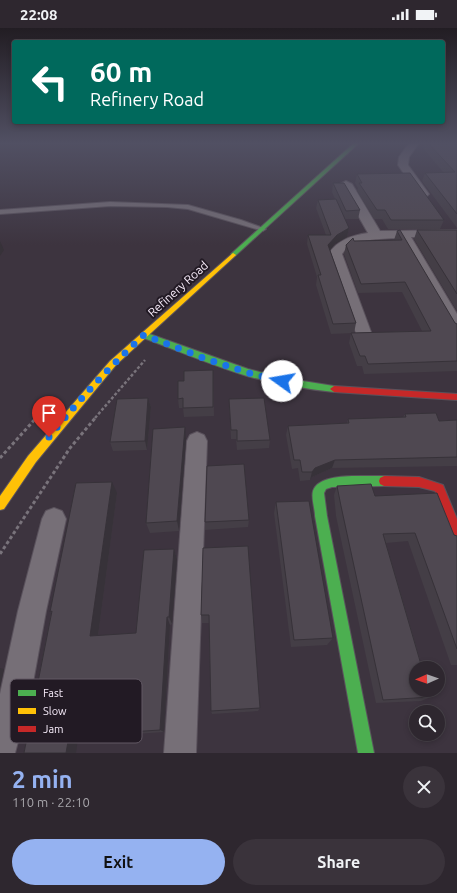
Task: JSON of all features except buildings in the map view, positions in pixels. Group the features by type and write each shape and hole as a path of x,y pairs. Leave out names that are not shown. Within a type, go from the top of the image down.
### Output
{"main road":[{"name":"Refinery Road","path":"0,504 32,459 113,363 320,177"},
{"path":"144,335 206,359 249,373 282,381 325,388 372,393 457,397"},
{"path":"366,753 321,516 318,492 322,486 332,482 410,481 429,483 439,488 457,533"}],"street":[{"path":"411,177 430,203"},
{"path":"346,184 376,235"},
{"path":"443,222 455,234"},
{"path":"363,332 335,254 342,245 350,241 376,235 455,234"},
{"path":"403,235 457,328"},
{"path":"180,753 197,441"},
{"path":"19,679 32,611 54,519"},
{"path":"0,749 10,713"}],"lane":[{"path":"0,212 110,204 161,204 188,207 249,223 263,229"}],"traffic: fast":[{"path":"233,255 320,177"},
{"path":"144,335 248,373 309,386 334,389"},
{"path":"366,753 321,516 318,492 322,486 332,482 384,481"}],"traffic: slow":[{"path":"0,505 32,459 113,363 233,255"}],"traffic: jam":[{"path":"334,389 457,397"},
{"path":"384,481 419,482 439,488 457,533"}],"route":[{"path":"49,437 113,363 144,335 206,359 249,373 282,381"}]}
